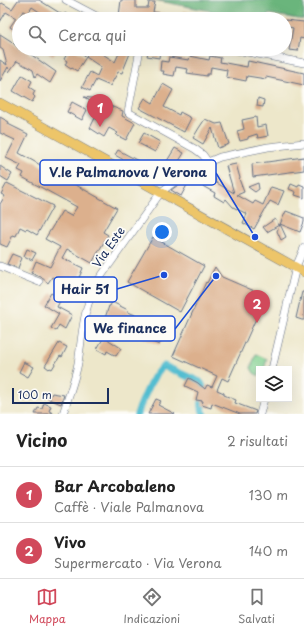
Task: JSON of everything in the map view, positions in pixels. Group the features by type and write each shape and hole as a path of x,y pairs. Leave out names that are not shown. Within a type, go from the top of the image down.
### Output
{"main road":[{"path":"0,103 300,269"}],"street":[{"path":"66,0 89,12"},
{"path":"139,56 128,112 195,149 203,155 208,162"},
{"path":"268,56 304,63"},
{"name":"Via Este","path":"63,414 78,363 84,316 92,293 97,282 161,192 182,176 208,162 252,150 304,143"},
{"path":"273,366 300,269 304,248"},
{"path":"0,266 39,282"},
{"path":"260,414 263,402"}],"green space":[{"path":"154,0 304,0 304,20 292,18 292,12 217,12"},
{"path":"256,354 267,359 265,366 256,366 256,374 251,368"}],"building":[{"path":"18,0 39,0 58,12 40,12 32,7 29,12 12,12 12,16 6,12 0,22 0,5 2,3 12,9"},
{"path":"121,0 136,0 136,8 148,8 149,2 155,2 153,12 120,12"},
{"path":"292,21 304,22 304,39 300,38 298,51 292,50"},
{"path":"0,34 12,42 12,56 33,56 56,72 50,83 37,74 35,77 33,70 17,61 9,72 8,67 0,81 0,60 7,65 3,50 0,48"},
{"path":"66,56 86,57 77,71 65,65 67,61 64,59"},
{"path":"86,56 106,56 115,62 118,56 129,56 122,73 118,72 110,86 96,80 90,91 82,87 90,72 97,76 101,67"},
{"path":"147,56 159,56 159,58"},
{"path":"190,56 209,60 210,56 221,58 220,62 247,67 248,61 304,73 304,85 266,77 266,79 247,76 246,81 226,77 227,70 211,67 210,74 207,74 207,76 187,73 188,69 176,67 174,76 163,74 164,71 160,71 161,61 168,62 169,57 189,60"},
{"path":"22,75 32,81 29,87 35,91 33,95 35,97 32,102 13,91"},
{"path":"163,84 173,90 164,107 179,115 180,112 191,118 184,132 139,108 145,98 153,103"},
{"path":"84,97 102,101 99,105 95,103 92,109 87,107 90,101"},
{"path":"258,98 264,100 263,107 257,106"},
{"path":"72,102 87,110 82,120 67,112"},
{"path":"110,106 123,111 122,116 135,123 126,140 116,135 118,133 109,128 104,137 90,128 95,118 100,121 102,118 103,119"},
{"path":"0,117 9,122 8,124 28,134 19,153 117,208 103,232 108,235 92,263 67,249 62,258 83,268 76,285 84,288 79,299 68,294 71,286 64,282 52,277 48,283 41,277 31,273 36,261 50,267 60,247 45,239 62,211 71,216 77,207 22,177 24,173 18,170 21,165 6,158 15,140 0,133"},
{"path":"256,117 257,127 266,125 268,136 258,138 257,134 240,141 237,131 244,129 242,120"},
{"path":"205,119 216,124 222,123 229,144 218,148 212,128 203,144 193,138"},
{"path":"144,133 160,142 155,152 138,143"},
{"path":"175,148 184,153 176,166 167,161"},
{"path":"118,150 153,169 148,177 135,170 136,167 115,155"},
{"path":"304,157 304,170 253,177 252,164"},
{"path":"236,164 239,179 244,192 237,195 253,204 255,201 263,205 271,187 284,191 278,205 270,201 254,229 243,223 247,214 233,207 226,199 224,202 214,196 215,193 199,184 205,174 216,180 215,182 234,193 226,166"},
{"path":"0,166 12,174 8,181 0,176"},
{"path":"184,181 187,185 181,196 171,190"},
{"path":"7,183 53,206 37,235 20,227 16,236 13,235 7,247 0,244 0,204 5,196 1,194"},
{"path":"258,183 259,189 255,192 248,187"},
{"path":"291,184 298,187 299,184 304,186 304,198 295,195 296,192 289,189"},
{"path":"286,211 304,218 300,232 280,224"},
{"path":"275,219 279,225 267,232 263,227"},
{"path":"280,224 286,237 281,240 277,231"},
{"path":"153,237 204,266 180,312 127,282"},
{"path":"27,249 36,253 32,260 24,256"},
{"path":"12,254 22,258 18,268 7,264"},
{"path":"215,267 222,277 266,296 228,381 222,378 217,390 236,400 235,403 256,411 255,414 240,414 212,403 211,408 202,405 203,401 196,400 198,392 185,386 189,378 205,389 207,385 212,387 217,376 173,356 206,282 207,283"},
{"path":"302,292 304,292 304,320 296,318"},
{"path":"51,293 61,299 57,307 72,315 65,329 59,325 56,331 51,328 59,314 44,305"},
{"path":"112,302 128,310 128,312 167,326 162,342 161,341 159,345 143,338 145,332 123,323 120,328 104,321 109,306"},
{"path":"104,337 121,348 116,356 107,351 106,354 97,349"},
{"path":"59,343 67,347 62,357 60,356 52,369 49,369 45,366"},
{"path":"24,362 34,367 28,377 19,372"},
{"path":"52,393 64,395 61,404 49,399"},
{"path":"156,399 161,401 158,405 175,414 148,414"},
{"path":"44,403 51,406 49,411 53,414 35,414 38,408 42,409"}],"waterway":[{"path":"137,414 152,381 156,374 164,366 200,382 203,389 202,409 204,414"}],"place":[{"name":"Bar Arcobaleno","path":"100,127"},
{"name":"V.le Palmanova / Verona","path":"255,237"},
{"name":"Hair 51","path":"164,275"},
{"name":"We finance","path":"216,276"},
{"name":"Vivo","path":"257,323"}]}
